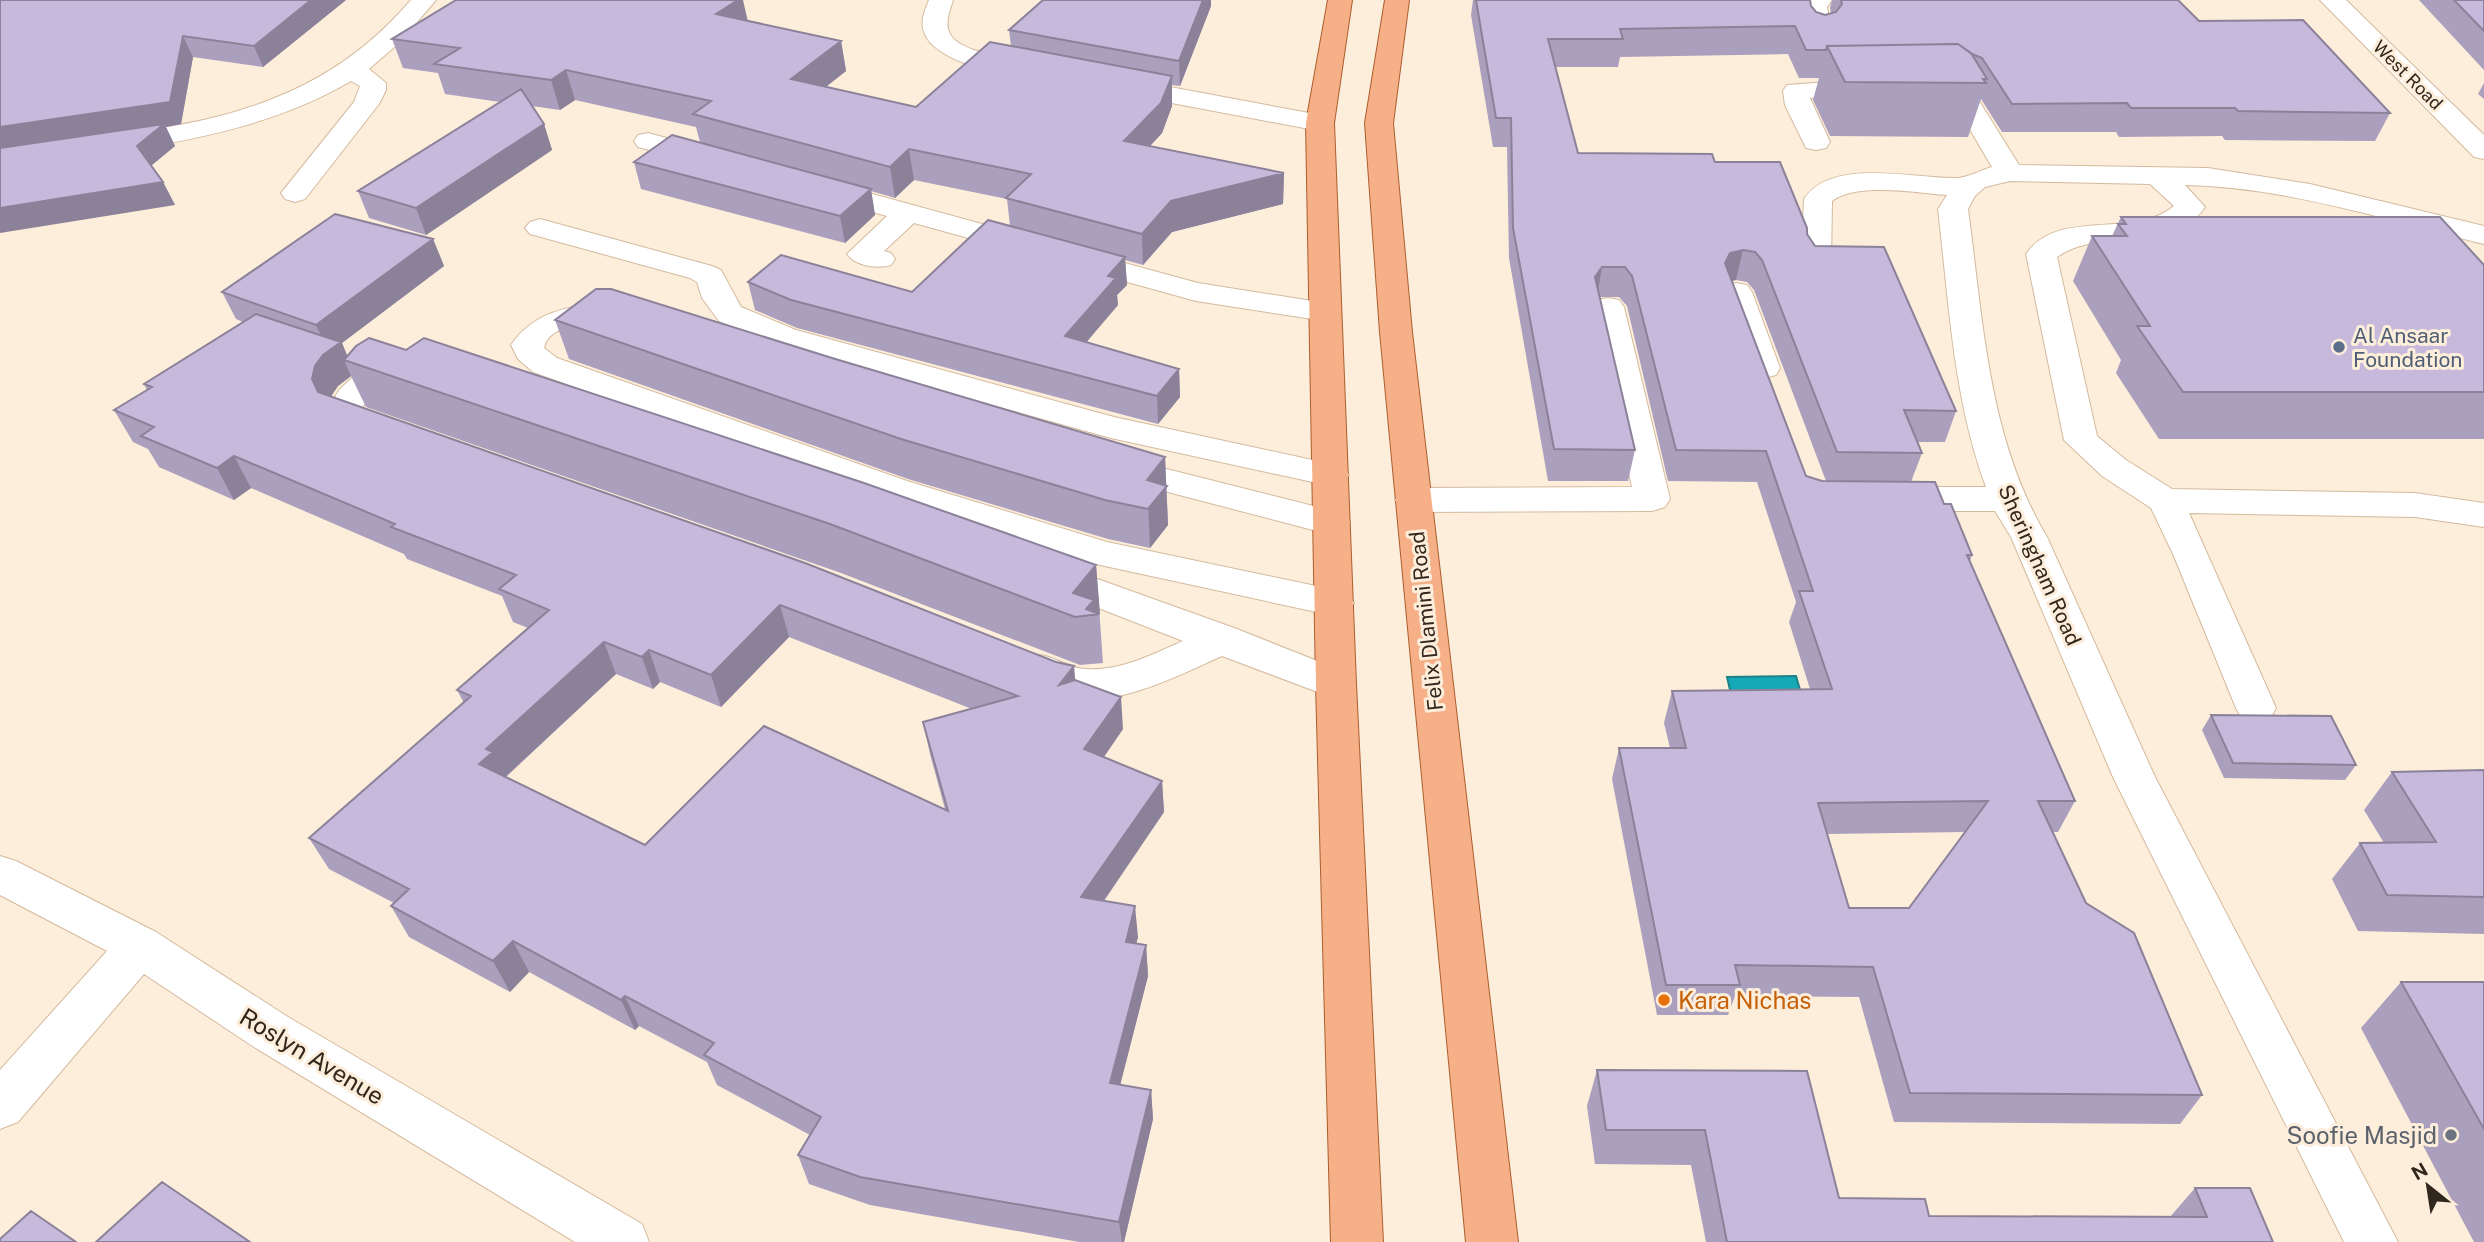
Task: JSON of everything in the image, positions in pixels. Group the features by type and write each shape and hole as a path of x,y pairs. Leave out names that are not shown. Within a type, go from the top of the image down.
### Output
{"main road":[{"path":"1340,0 1320,123 1336,684 1357,1242"},
{"name":"Felix Dlamini Road","path":"1397,0 1379,123 1395,332 1492,1242"}],"street":[{"path":"89,148 216,125 266,111 313,93 370,57 424,0"},
{"path":"942,0 935,21 940,39 956,53 1048,72"},
{"path":"1819,32 1814,5 1820,0"},
{"name":"West Road","path":"2332,0 2484,151"},
{"path":"295,193 366,104 373,90 373,83 368,77 352,70"},
{"path":"1101,82 1320,123"},
{"path":"1816,142 1798,105 1796,91 1947,86 1962,94 2010,173"},
{"path":"649,141 739,166"},
{"path":"1816,263 1818,199 1829,189 1840,185 1867,184 1965,187 1984,177 2010,173 2208,177 2310,193 2484,235"},
{"path":"2157,176 2190,207 2181,217 2160,227 2052,243 2041,254 2081,440 2114,468 2165,501 2256,708"},
{"path":"791,181 1196,292 1325,312"},
{"name":"Sheringham Road","path":"1965,187 1953,209 1975,381 2008,499 2029,537 2134,777 2372,1242"},
{"path":"880,260 862,254 908,212"},
{"path":"541,228 701,272 710,277 718,298 730,314 785,337 1111,427 1331,475"},
{"path":"1737,292 1774,396"},
{"path":"1413,500 1652,499 1608,307"},
{"path":"630,316 603,313 560,320 538,330 527,345 529,352 545,365 894,489 1104,554 1335,603"},
{"path":"735,350 878,395"},
{"path":"412,439 351,417 345,408 347,400 376,375 386,370 418,366 436,369"},
{"path":"1086,458 1150,478 1332,523"},
{"path":"799,490 970,547"},
{"path":"1865,499 2008,499"},
{"path":"2165,501 2415,505 2484,516"},
{"path":"1022,565 1336,684"},
{"path":"1010,657 1074,682 1094,684 1149,669 1223,639"},
{"name":"Roslyn Avenue","path":"0,874 140,946 271,1032 623,1242"},
{"path":"0,1107 140,946"}],"water":[{"path":"1796,676 1803,700 1734,707 1727,677"}],"building":[{"path":"0,0 311,0 254,46 183,36 170,102 0,127"},
{"path":"456,0 738,0 716,14 841,41 791,79 916,107 990,42 1172,76 1161,103 1124,141 1284,173 1171,201 1142,234 1006,198 1031,174 909,149 890,167 693,114 711,101 566,70 551,80 434,64 460,48 392,39"},
{"path":"1043,0 1203,0 1179,61 1009,30"},
{"path":"1476,0 1810,0 1816,12 1825,15 1836,12 1842,4 1841,0 2178,0 2199,21 2303,20 2390,113 2131,108 2127,103 2012,104 1982,58 1958,44 1827,46 1826,50 1806,50 1795,26 1620,29 1623,39 1548,39 1578,153 1712,154 1715,162 1780,162 1807,228 1807,234 1815,246 1884,247 1956,411 1904,410 1922,453 1837,452 1762,260 1755,252 1743,250 1730,253 1725,263 1806,476 1822,481 1935,482 1944,504 1951,504 1972,555 1967,555 2075,801 2038,801 2086,903 2134,933 2202,1095 1910,1093 1873,967 1735,965 1740,985 1666,985 1619,748 1686,748 1672,691 1832,689 1799,591 1813,591 1766,451 1676,450 1632,276 1625,267 1602,267 1595,277 1635,450 1554,449 1513,228 1511,118 1496,118","holes":["1988,801 1909,908 1849,908 1818,803"]},
{"path":"2454,0 2484,0 2484,31"},
{"path":"1958,44 1971,53 1987,79 1983,79 1986,83 1845,82 1827,46"},
{"path":"521,89 544,124 416,208 358,191"},
{"path":"164,124 137,146 163,182 0,208 0,148"},
{"path":"672,135 871,189 840,216 634,162"},
{"path":"335,214 433,239 316,325 222,292"},
{"path":"2121,217 2440,217 2484,265 2484,392 2183,392 2137,326 2150,326 2092,236 2127,236 2118,224 2126,224"},
{"path":"988,220 1125,257 1108,276 1116,278 1065,336 1179,369 1157,396 791,300 748,282 781,255 912,292"},
{"path":"596,289 611,289 1165,457 1147,480 1167,486 1148,509 1105,500 901,439 555,320"},
{"path":"256,314 341,342 323,355 315,366 312,379 318,392 805,563 1056,662 1074,666 1059,685 1075,680 1121,697 1084,749 1162,781 1081,897 1135,906 1126,942 1146,945 1110,1083 1151,1090 1119,1222 860,1177 798,1155 821,1117 704,1055 714,1043 625,996 621,1000 513,941 493,961 391,906 409,889 309,838 471,696 457,690 549,610 499,589 516,575 391,527 395,524 234,456 217,468 141,436 154,427 114,410 152,387 144,384","holes":["780,605 1018,696 923,722 948,811 764,726 645,845 479,764 493,752 486,749 604,642 642,657 649,650 711,675"]},
{"path":"369,338 406,350 424,338 864,483 1096,565 1073,593 1094,600 1086,609 1099,614 1075,617 830,524 344,360 356,346"},
{"path":"2211,715 2331,716 2356,765 2233,763"},
{"path":"2484,770 2484,897 2387,895 2360,843 2436,842 2392,772"},
{"path":"2401,982 2484,982 2484,1129"},
{"path":"1597,1070 1807,1071 1839,1198 1925,1199 1929,1216 2207,1217 2195,1188 2250,1188 2273,1242 1727,1242 1705,1130 1606,1130"},
{"path":"162,1182 250,1242 96,1242"},
{"path":"31,1211 76,1242 0,1242 0,1239"}],"place":[{"name":"Al Ansaar Foundation","path":"2339,347"},
{"name":"Kara Nichas","path":"1664,1000"},
{"name":"Soofie Masjid","path":"2451,1135"}]}
